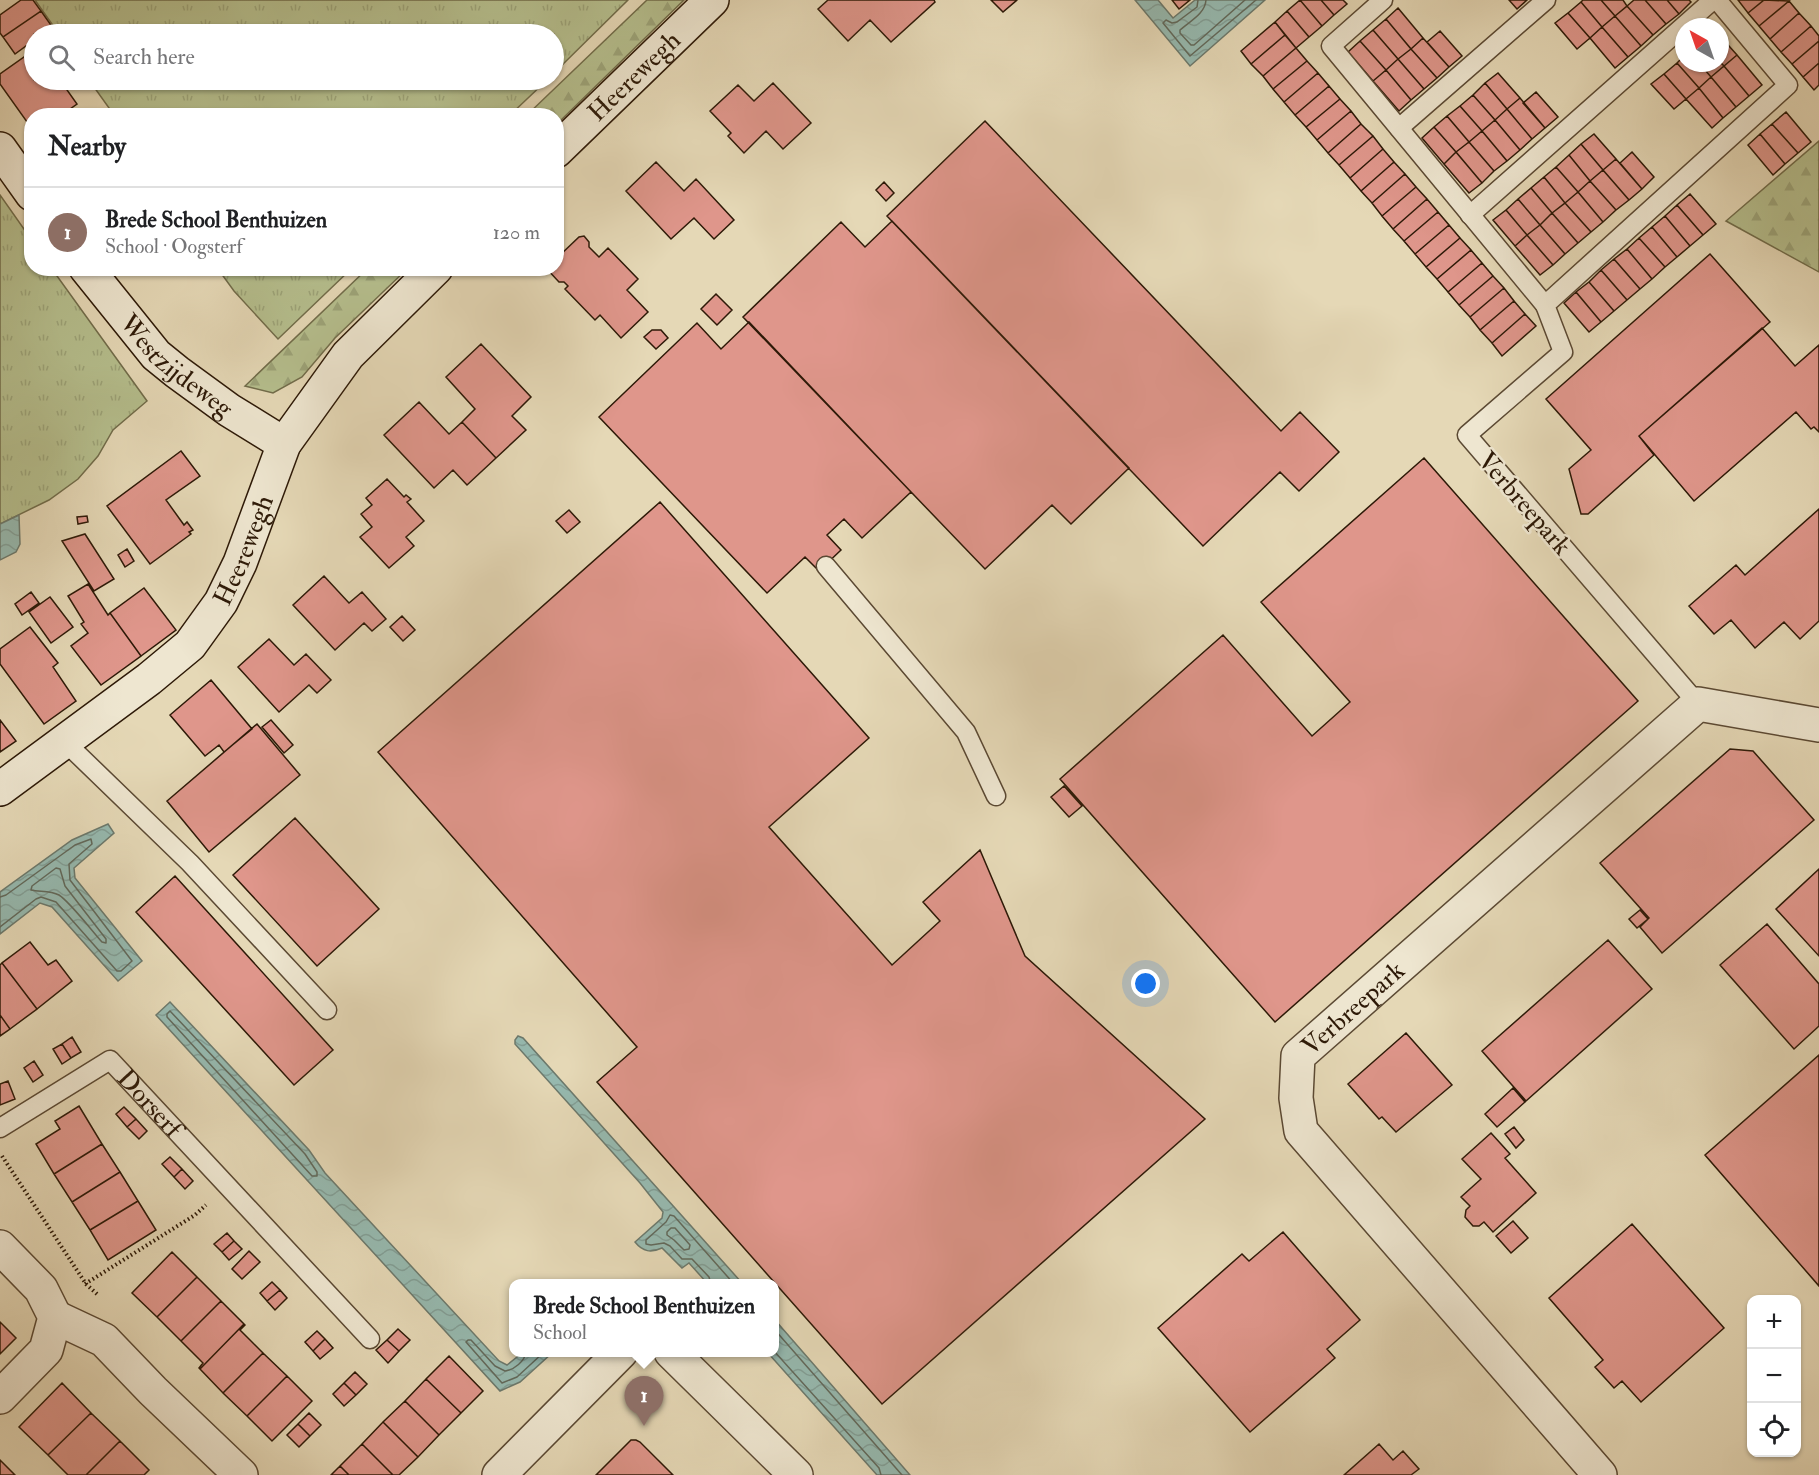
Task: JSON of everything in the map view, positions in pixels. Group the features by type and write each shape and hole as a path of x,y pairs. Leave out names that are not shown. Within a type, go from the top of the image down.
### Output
{"street":[{"name":"Heerewegh","path":"564,143 712,0"},
{"path":"0,149 24,183"},
{"name":"Westzijdeweg","path":"92,276 156,355 229,410 284,444"},
{"name":"Heerewegh","path":"0,789 149,679 190,645 221,602 240,563 284,444 348,355 428,276"},
{"path":"1698,704 1819,725"},
{"name":"Verbreepark","path":"1600,1475 1300,1131 1296,1098 1298,1056 1698,704"},
{"path":"0,1247 41,1290 52,1312 104,1340 153,1391 241,1475"},
{"path":"0,1397 46,1350 52,1312"},
{"path":"499,1475 617,1357"},
{"path":"675,1357 796,1475"}],"lane":[{"name":"Verbreepark","path":"1383,0 1331,46 1545,305 1563,352 1467,435 1698,704"},
{"path":"1399,128 1546,0"},
{"path":"1470,215 1715,0 1788,85 1545,305"},
{"path":"826,566 966,732 996,796"},
{"path":"64,741 190,863 327,1010"},
{"name":"Dorserf","path":"0,1128 110,1060 370,1340"}],"path":[{"path":"0,1153 86,1284"},
{"path":"52,1312 86,1284 195,1215 227,1187"}],"green space":[{"path":"35,0 628,0 564,63 564,24 52,24"},
{"path":"647,0 684,0 564,117 564,108 534,108 553,90 564,90 564,80"},
{"path":"96,90 536,90 517,108 109,108"},
{"path":"1819,141 1819,272 1726,221"},
{"path":"0,195 24,229 24,276 57,276 147,401 113,430 98,456 78,479 49,500 0,524"},
{"path":"223,276 344,276 278,339"},
{"path":"360,276 400,276 335,338 302,377 273,393 245,386"}],"water":[{"path":"1135,0 1158,0 1173,18 1195,0 1265,0 1190,66"},
{"path":"19,515 20,544 16,552 0,560 0,524"},
{"path":"108,824 114,833 74,868 75,878 142,961 118,981 52,907 40,903 0,934 0,892 72,840"},
{"path":"170,1002 309,1150 325,1173 499,1361 507,1365 517,1357 548,1357 520,1382 500,1391 156,1015"},
{"path":"518,1036 523,1038 738,1279 703,1279 689,1263 682,1268 662,1248 647,1251 635,1242 662,1218 663,1212 640,1183 515,1044"},
{"path":"779,1325 910,1475 877,1475 772,1357 779,1357"}],"building":[{"path":"21,0 33,0 41,11 3,37 0,33 0,15"},
{"path":"828,0 934,0 935,2 891,42 870,20 848,41 818,9"},
{"path":"991,0 1017,0 1003,12"},
{"path":"1172,0 1190,0 1179,9"},
{"path":"1300,0 1321,0 1334,15 1322,26"},
{"path":"1300,0 1322,26 1309,37 1287,11"},
{"path":"1321,0 1343,0 1347,4 1334,15"},
{"path":"1509,0 1527,0 1517,9"},
{"path":"1601,0 1615,16 1602,27 1581,2"},
{"path":"1601,0 1623,0 1627,6 1615,16"},
{"path":"1634,0 1645,0 1666,24 1653,35 1627,6"},
{"path":"1645,0 1667,0 1679,14 1666,24"},
{"path":"1667,0 1689,0 1691,2 1679,14"},
{"path":"1738,0 1764,0 1748,13"},
{"path":"1764,0 1789,1 1759,26 1748,13"},
{"path":"1789,1 1799,13 1770,39 1759,26"},
{"path":"1581,2 1602,27 1590,38 1568,13"},
{"path":"1627,6 1653,35 1641,46 1615,16"},
{"path":"1398,8 1423,38 1411,49 1386,19"},
{"path":"41,11 50,24 24,24 24,47 15,54 3,37"},
{"path":"1287,11 1309,37 1296,48 1275,22"},
{"path":"1568,13 1590,38 1577,49 1555,23"},
{"path":"1799,13 1811,26 1781,52 1770,39"},
{"path":"1615,16 1641,46 1628,57 1602,27"},
{"path":"1386,19 1411,49 1398,59 1373,30"},
{"path":"1275,22 1285,35 1251,64 1241,51"},
{"path":"1811,26 1819,36 1819,41 1792,64 1781,52"},
{"path":"1602,27 1628,57 1615,68 1590,38"},
{"path":"1373,30 1398,59 1386,70 1360,41"},
{"path":"1440,31 1462,56 1449,67 1427,42"},
{"path":"1285,35 1296,48 1263,76 1251,64"},
{"path":"1423,38 1449,67 1437,78 1411,49"},
{"path":"1360,41 1386,70 1373,81 1348,52"},
{"path":"1819,41 1819,63 1803,77 1792,64"},
{"path":"1729,46 1737,55 1729,62"},
{"path":"1296,48 1307,61 1273,89 1263,76"},
{"path":"1411,49 1437,78 1424,89 1398,59"},
{"path":"1737,55 1762,85 1749,96 1729,72 1729,62"},
{"path":"24,57 24,90 67,90 77,104 71,108 24,108 24,118 0,84 0,74"},
{"path":"1398,59 1424,89 1411,100 1386,70"},
{"path":"1307,61 1318,73 1284,102 1273,89"},
{"path":"1819,63 1819,85 1814,90 1803,77"},
{"path":"1675,65 1675,72 1685,72 1699,88 1686,99 1664,74"},
{"path":"1386,70 1411,100 1399,111 1373,81"},
{"path":"1685,72 1707,72 1711,77 1699,88"},
{"path":"1707,72 1717,72 1711,77"},
{"path":"1717,72 1729,72 1749,96 1736,107 1711,77"},
{"path":"1318,73 1329,86 1295,115 1284,102"},
{"path":"1498,73 1520,98 1507,109 1485,83"},
{"path":"1664,74 1686,99 1674,109 1651,84"},
{"path":"1711,77 1736,107 1723,118 1699,88"},
{"path":"773,83 811,123 783,149 766,131 744,153 728,136 731,133 710,111 738,85 754,101"},
{"path":"1485,83 1507,109 1495,120 1473,95"},
{"path":"1329,86 1340,99 1306,127 1295,115"},
{"path":"1699,88 1723,118 1712,128 1686,99"},
{"path":"1536,92 1558,117 1545,128 1523,103"},
{"path":"1473,95 1495,120 1482,131 1460,106"},
{"path":"1520,98 1545,128 1532,139 1507,109"},
{"path":"1340,99 1351,111 1317,140 1306,127"},
{"path":"1460,106 1482,131 1469,142 1447,116"},
{"path":"1507,109 1532,139 1520,150 1495,120"},
{"path":"1351,111 1361,124 1328,153 1317,140"},
{"path":"1786,112 1811,142 1798,153 1772,124"},
{"path":"1447,116 1469,142 1456,152 1434,127"},
{"path":"1495,120 1520,150 1507,161 1482,131"},
{"path":"985,121 1281,431 1300,412 1339,452 1299,491 1280,472 1203,546 887,216"},
{"path":"1361,124 1373,136 1339,165 1328,153"},
{"path":"1772,124 1798,153 1785,164 1760,134"},
{"path":"1434,127 1456,152 1444,164 1422,138"},
{"path":"1482,131 1507,161 1494,171 1469,142"},
{"path":"1594,134 1616,159 1603,170 1581,144"},
{"path":"1760,134 1785,164 1773,175 1748,145"},
{"path":"1373,136 1383,149 1350,178 1339,165"},
{"path":"1469,142 1494,171 1482,183 1456,152"},
{"path":"1581,144 1603,170 1590,181 1569,155"},
{"path":"1383,149 1394,162 1361,191 1350,178"},
{"path":"1456,152 1482,183 1469,193 1444,164"},
{"path":"1632,152 1654,177 1642,189 1620,163"},
{"path":"1569,155 1590,181 1578,192 1556,167"},
{"path":"1616,159 1642,189 1629,200 1603,170"},
{"path":"656,162 684,191 696,179 734,220 714,239 694,218 671,239 626,191"},
{"path":"1394,162 1405,174 1372,203 1361,191"},
{"path":"1556,167 1578,192 1565,203 1544,177"},
{"path":"1603,170 1629,200 1616,210 1590,181"},
{"path":"1405,174 1416,187 1382,216 1372,203"},
{"path":"1544,177 1565,203 1552,213 1531,188"},
{"path":"1590,181 1616,210 1603,222 1578,192"},
{"path":"884,182 894,193 886,201 876,190"},
{"path":"1416,187 1427,199 1393,229 1382,216"},
{"path":"1531,188 1552,213 1540,225 1518,199"},
{"path":"1578,192 1603,222 1591,232 1565,203"},
{"path":"1690,194 1716,224 1703,235 1677,205"},
{"path":"1427,199 1438,212 1404,241 1393,229"},
{"path":"1518,199 1540,225 1527,235 1506,210"},
{"path":"1565,203 1591,232 1578,243 1552,213"},
{"path":"1677,205 1703,235 1690,246 1665,216"},
{"path":"1506,210 1527,235 1515,246 1493,220"},
{"path":"1438,212 1449,225 1415,254 1404,241"},
{"path":"1552,213 1578,243 1565,254 1540,225"},
{"path":"1665,216 1690,246 1677,257 1652,227"},
{"path":"892,221 1129,468 1071,524 1052,505 985,569 743,317 841,222 865,247"},
{"path":"1449,225 1460,238 1426,267 1415,254"},
{"path":"1540,225 1565,254 1553,265 1527,235"},
{"path":"1652,227 1677,257 1665,267 1639,238"},
{"path":"1527,235 1553,265 1540,275 1515,246"},
{"path":"584,236 589,242 589,247 599,257 608,248 638,279 627,290 648,312 621,338 600,315 595,320 565,289 568,286 553,276 564,276 564,251 579,237"},
{"path":"1460,238 1471,250 1437,279 1426,267"},
{"path":"1639,238 1665,267 1652,279 1627,249"},
{"path":"1627,249 1652,279 1640,289 1614,259"},
{"path":"1471,250 1482,263 1448,292 1437,279"},
{"path":"1710,254 1770,322 1639,436 1654,455 1588,514 1581,514 1569,469 1591,450 1546,399"},
{"path":"1614,259 1640,289 1627,300 1601,270"},
{"path":"1482,263 1493,276 1459,305 1448,292"},
{"path":"1601,270 1627,300 1614,311 1589,282"},
{"path":"1493,276 1504,288 1470,317 1459,305"},
{"path":"1589,282 1614,311 1601,322 1576,292"},
{"path":"1504,288 1514,301 1480,330 1470,317"},
{"path":"1576,292 1601,322 1589,332 1564,303"},
{"path":"716,294 732,310 717,325 701,309"},
{"path":"1514,301 1525,314 1492,343 1480,330"},
{"path":"1525,314 1536,326 1502,356 1492,343"},
{"path":"749,322 911,492 862,538 844,519 827,535 841,550 819,571 805,557 767,593 599,417 697,323 721,349"},
{"path":"1762,328 1795,366 1819,345 1819,432 1814,427 1811,429 1796,412 1694,501 1639,436"},
{"path":"652,330 661,330 668,338 656,349 644,337"},
{"path":"481,344 531,397 512,416 526,430 496,458 462,422 475,409 446,377"},
{"path":"419,402 449,434 462,422 496,458 467,485 453,470 434,488 384,435"},
{"path":"181,451 200,476 166,500 184,525 187,522 193,530 189,532 191,534 150,564 107,506"},
{"path":"1424,458 1638,701 1275,1022 1060,779 1223,635 1312,736 1350,702 1261,602"},
{"path":"387,479 404,497 406,495 411,499 407,502 424,521 406,537 414,546 389,568 360,537 372,527 361,514 372,505 366,498"},
{"path":"660,502 869,738 769,827 892,965 940,921 923,902 980,850 1025,956 1205,1119 882,1404 779,1288 779,1279 771,1279 597,1082 637,1047 378,752"},
{"path":"1819,509 1819,621 1800,639 1784,622 1755,648 1731,620 1714,634 1689,606 1736,565 1745,575"},
{"path":"569,510 580,522 567,533 556,521"},
{"path":"87,516 88,522 78,524 77,517"},
{"path":"85,534 114,579 94,591 62,541"},
{"path":"127,549 134,561 125,567 118,555"},
{"path":"324,576 349,603 362,592 386,619 372,631 364,623 335,650 293,605"},
{"path":"88,584 108,615 110,613 141,656 101,685 71,646 88,633 81,624 84,622 68,596"},
{"path":"144,588 176,630 141,656 110,613"},
{"path":"31,592 39,603 22,615 15,604"},
{"path":"50,597 73,627 51,643 29,612"},
{"path":"402,616 415,630 403,641 390,627"},
{"path":"30,627 58,663 53,667 76,701 44,724 0,664 0,649"},
{"path":"269,639 294,665 306,654 331,680 317,693 309,685 279,712 238,667"},
{"path":"211,680 252,729 224,752 219,745 205,756 170,715"},
{"path":"0,720 16,741 0,752"},
{"path":"271,720 293,745 284,753 262,727"},
{"path":"257,724 300,775 209,852 167,801"},
{"path":"1730,749 1753,751 1814,820 1662,953 1640,927 1649,918 1600,863"},
{"path":"1064,786 1082,806 1069,817 1051,797"},
{"path":"295,818 379,909 317,966 233,875"},
{"path":"1819,869 1819,956 1776,909"},
{"path":"175,876 333,1050 294,1085 136,912"},
{"path":"1640,910 1648,919 1637,928 1629,919"},
{"path":"1767,924 1819,984 1819,1026 1794,1049 1720,965"},
{"path":"1608,940 1652,989 1526,1101 1482,1051"},
{"path":"30,942 48,965 56,960 72,981 37,1009 2,963"},
{"path":"2,963 37,1009 10,1029 0,1015 0,965"},
{"path":"0,1015 10,1029 0,1036"},
{"path":"1406,1033 1452,1085 1396,1132 1382,1117 1379,1119 1348,1084"},
{"path":"72,1037 81,1052 71,1058 62,1044"},
{"path":"62,1044 71,1058 62,1064 53,1049"},
{"path":"1819,1055 1819,1286 1705,1155"},
{"path":"34,1061 43,1075 33,1082 24,1068"},
{"path":"8,1081 15,1099 0,1105 0,1084"},
{"path":"1513,1088 1525,1102 1497,1127 1485,1114"},
{"path":"79,1106 102,1144 54,1174 36,1144 60,1129 55,1121"},
{"path":"124,1107 136,1119 127,1127 116,1114"},
{"path":"136,1119 147,1131 139,1139 127,1127"},
{"path":"1514,1127 1524,1140 1516,1148 1505,1134"},
{"path":"1491,1133 1510,1154 1505,1158 1536,1193 1493,1232 1484,1222 1479,1226 1473,1226 1465,1217 1466,1210 1470,1206 1461,1197 1481,1179 1462,1159"},
{"path":"102,1144 120,1172 72,1202 54,1174"},
{"path":"170,1157 182,1169 174,1177 162,1164"},
{"path":"182,1169 193,1181 185,1189 174,1177"},
{"path":"120,1172 138,1201 90,1230 72,1202"},
{"path":"138,1201 156,1230 108,1260 90,1230"},
{"path":"1513,1221 1528,1238 1511,1253 1496,1236"},
{"path":"1632,1224 1724,1328 1641,1402 1622,1381 1614,1388 1595,1367 1603,1360 1549,1298"},
{"path":"1283,1232 1360,1320 1327,1349 1335,1358 1250,1432 1158,1328 1242,1254 1249,1261"},
{"path":"227,1233 234,1241 222,1252 214,1244"},
{"path":"234,1241 242,1249 229,1260 222,1252"},
{"path":"249,1251 260,1262 242,1279 232,1269"},
{"path":"172,1252 197,1277 157,1317 132,1293"},
{"path":"197,1277 221,1301 181,1341 157,1317"},
{"path":"272,1282 280,1290 267,1301 260,1293"},
{"path":"280,1290 287,1298 275,1310 267,1301"},
{"path":"221,1301 244,1324 200,1369 203,1363 181,1341"},
{"path":"0,1322 16,1338 0,1354"},
{"path":"244,1324 240,1330 263,1353 223,1393 200,1369"},
{"path":"398,1329 410,1340 399,1351 387,1340"},
{"path":"317,1331 325,1339 313,1351 305,1342"},
{"path":"325,1339 333,1348 320,1359 313,1351"},
{"path":"387,1340 399,1351 388,1363 376,1350"},
{"path":"263,1353 287,1376 247,1416 223,1393"},
{"path":"449,1356 483,1391 461,1413 426,1379"},
{"path":"355,1372 367,1384 356,1395 344,1383"},
{"path":"287,1376 312,1401 272,1441 247,1416"},
{"path":"426,1379 461,1413 439,1435 405,1401"},
{"path":"62,1383 91,1413 48,1455 19,1427"},
{"path":"344,1383 356,1395 344,1406 333,1394"},
{"path":"405,1401 439,1435 418,1457 383,1422"},
{"path":"91,1413 120,1441 86,1475 68,1475 48,1455"},
{"path":"309,1413 321,1425 310,1436 298,1424"},
{"path":"383,1422 418,1457 399,1475 393,1475 362,1444"},
{"path":"298,1424 310,1436 299,1447 287,1435"},
{"path":"631,1440 640,1442 673,1475 596,1475"},
{"path":"120,1441 149,1470 144,1475 86,1475"},
{"path":"362,1444 393,1475 349,1475 340,1466"},
{"path":"1379,1444 1393,1460 1403,1451 1419,1469 1411,1475 1344,1475"},
{"path":"0,1460 15,1475 0,1475"},
{"path":"340,1466 349,1475 331,1475"}],"place":[{"name":"Brede School Benthuizen","path":"644,1426"}]}
